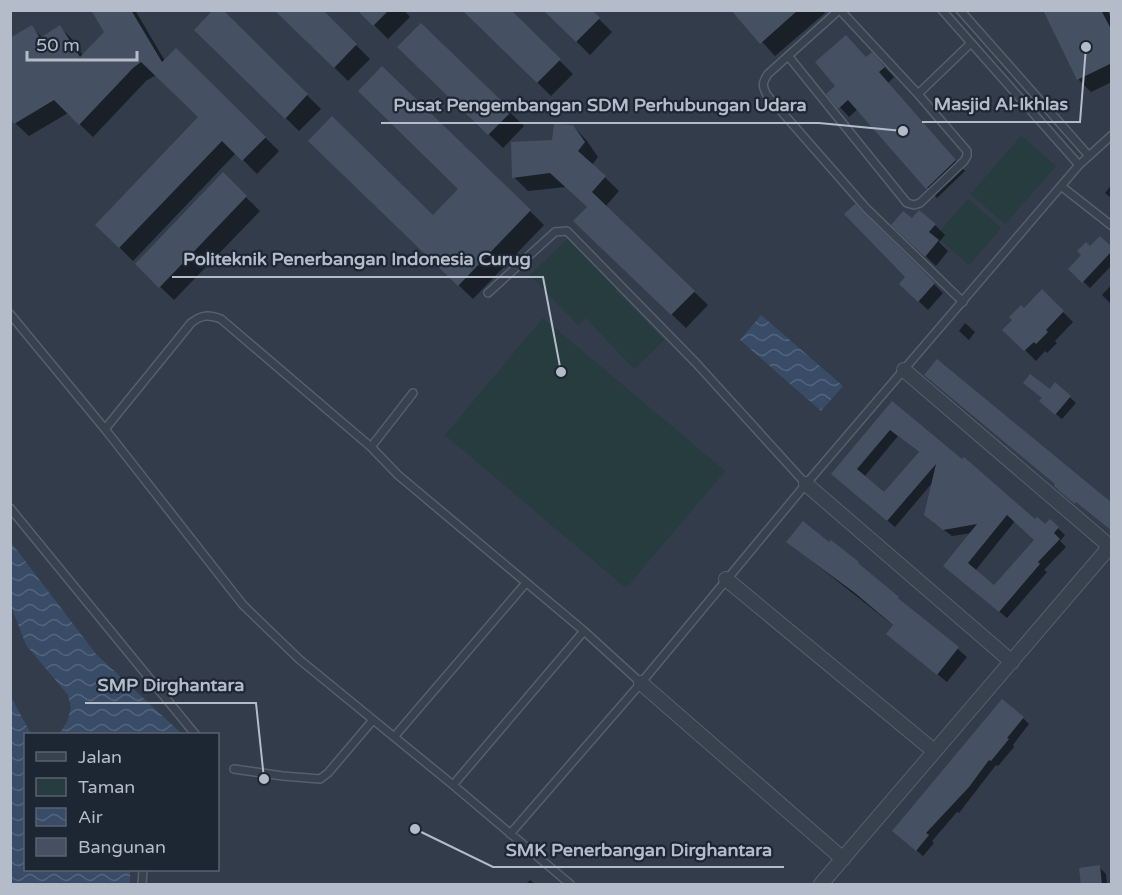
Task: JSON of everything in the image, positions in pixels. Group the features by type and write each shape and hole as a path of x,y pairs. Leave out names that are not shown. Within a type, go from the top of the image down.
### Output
{"street":[{"path":"821,885 1106,551 1106,543 904,370"},
{"path":"806,484 1012,662"},
{"path":"726,579 934,751"},
{"path":"641,683 843,859"}],"lane":[{"path":"789,57 907,203 914,205 920,203 967,156 967,151 918,94 839,10 763,81 762,87 766,95 866,208 963,302"},
{"path":"942,10 1079,165"},
{"path":"960,10 1089,156"},
{"path":"918,94 971,43"},
{"path":"510,834 641,683 806,484 1079,165 1112,135"},
{"path":"1061,186 1112,226"},
{"path":"488,293 555,232 567,231 674,340 806,484"},
{"path":"10,314 105,429 243,605 300,660 453,785 570,885"},
{"path":"105,429 191,323 201,316 221,319 371,447 398,476 584,631 641,683"},
{"path":"371,447 413,393"},
{"path":"10,508 193,733"},
{"path":"394,737 526,583"},
{"path":"453,785 584,631"},
{"path":"234,769 320,779 373,720"}],"shaded area":[{"path":"10,11 1111,11 1111,884 11,884"}],"green space":[{"path":"1021,136 1056,166 1005,224 971,194"},
{"path":"968,199 1001,228 969,265 936,236"},
{"path":"574,233 622,282 615,290 664,340 634,369 586,318 578,325 530,275"},
{"path":"543,318 725,471 626,588 445,435"}],"water":[{"path":"761,315 843,386 821,411 740,340"},
{"path":"10,541 96,654 181,733 60,733 67,722 71,708 68,695 26,645 11,606"},
{"path":"10,695 30,733 24,733 24,871 130,871 130,884 11,884"}],"building":[{"path":"91,10 131,10 162,62 176,48 266,137 242,161 222,141 119,248 95,225 198,117 141,62 79,125 54,100 14,124 10,118 10,38 32,25 40,38 60,25 80,57 104,32"},
{"path":"213,10 223,10 308,94 285,119 194,30"},
{"path":"274,10 323,10 357,44 334,68"},
{"path":"357,10 389,10 373,26"},
{"path":"462,10 511,10 561,59 537,83"},
{"path":"543,10 592,10 600,18 576,42"},
{"path":"731,10 798,10 760,44"},
{"path":"1043,10 1101,10 1112,31 1112,63 1077,80"},
{"path":"421,23 512,111 488,135 397,47"},
{"path":"846,35 866,57 872,52 885,67 879,72 956,160 926,189 848,100 838,109 826,94 835,86 815,62"},
{"path":"382,66 531,210 458,286 308,141 332,116 433,215 458,189 358,91"},
{"path":"554,124 573,125 585,142 578,151 606,176 592,192 695,291 671,315 573,221 587,207 550,173 512,178 511,142 552,140"},
{"path":"223,172 247,196 159,288 135,264"},
{"path":"855,204 935,283 918,302 899,284 905,277 844,214"},
{"path":"919,210 936,224 929,232 939,240 925,257 891,225 903,211 912,218"},
{"path":"1100,236 1112,247 1112,251 1082,283 1068,269 1081,255 1077,251 1086,242 1090,246"},
{"path":"1042,289 1064,311 1036,344 1034,342 1024,351 1002,330 1012,320 1009,317 1021,305 1024,308"},
{"path":"937,359 1112,503 1112,531 1076,502 1075,504 1054,486 1055,484 924,375"},
{"path":"1030,374 1050,389 1055,382 1071,396 1055,415 1039,401 1042,398 1023,383"},
{"path":"892,401 962,459 964,457 1035,519 1037,517 1045,524 1050,519 1059,527 1054,533 1060,539 1038,562 1040,564 999,612 943,566 977,524 943,530 924,515 936,464 887,521 831,474","holes":["890,430 919,452 884,492 857,469","1007,515 1034,540 994,585 968,563"]},
{"path":"803,521 859,562 898,598 959,647 937,675 886,634 893,625 855,593 786,542"},
{"path":"1002,699 1024,717 991,761 989,760 969,787 926,833 929,835 916,851 892,831"},
{"path":"1100,865 1102,885 1081,885 1079,868"}],"place":[{"name":"Masjid Al-Ikhlas","path":"1086,47"},
{"name":"Pusat Pengembangan SDM Perhubungan Udara","path":"903,131"},
{"name":"Politeknik Penerbangan Indonesia Curug","path":"561,372"},
{"name":"SMP Dirghantara","path":"264,779"},
{"name":"SMK Penerbangan Dirghantara","path":"415,829"}]}
